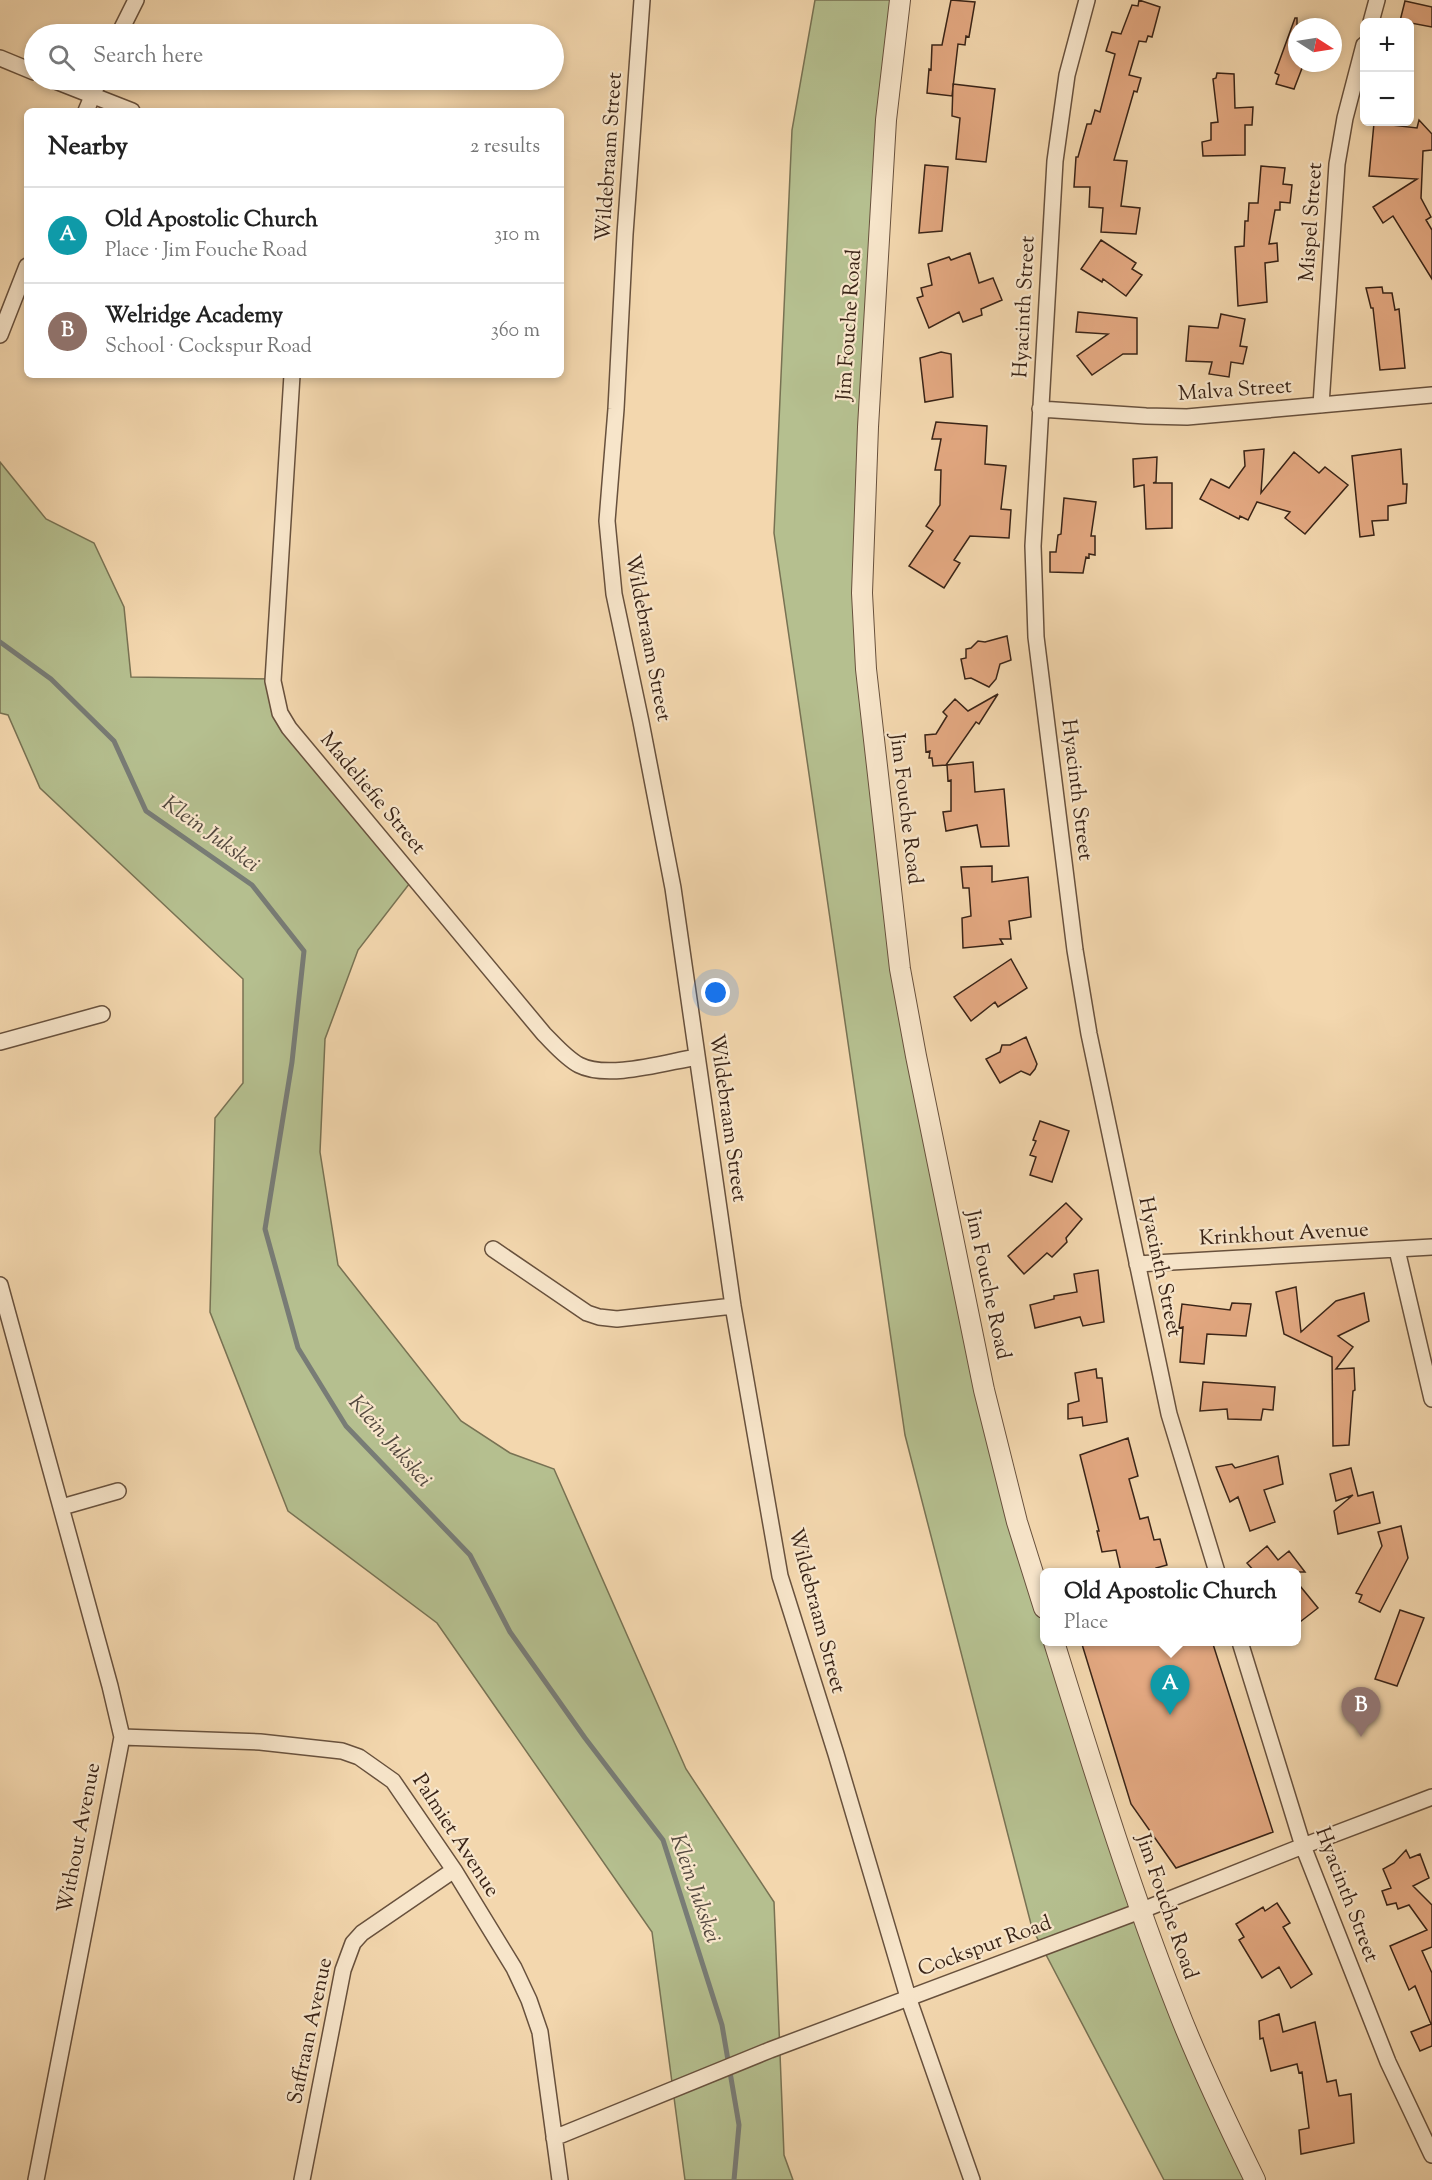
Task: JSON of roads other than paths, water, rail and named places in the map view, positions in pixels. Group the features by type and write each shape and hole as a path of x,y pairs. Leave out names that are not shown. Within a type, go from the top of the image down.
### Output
{"street":[{"path":"124,24 136,0"},
{"name":"Wildebraam Street","path":"642,0 625,234 616,408 609,480 608,542 614,594 673,888 733,1306 780,1576 909,1997 972,2180"},
{"name":"Jim Fouche Road","path":"900,0 886,120 863,532 864,641 870,722 900,969 916,1056 984,1390 1017,1522 1040,1595"},
{"name":"Hyacinth Street","path":"1087,0 1067,75 1056,150 1033,546 1036,637 1075,950 1089,1034 1169,1414 1216,1568"},
{"path":"1372,18 1377,0"},
{"path":"0,58 24,68"},
{"name":"Mispel Street","path":"1322,405 1337,164 1345,118 1360,63"},
{"path":"77,90 124,108"},
{"path":"87,108 95,90"},
{"path":"0,335 24,274"},
{"name":"Madeliefie Street","path":"292,378 273,681 280,713 289,728 544,1035 568,1058 587,1068 610,1071 697,1057"},
{"name":"Malva Street","path":"1040,409 1187,417 1432,394"},
{"path":"0,1042 102,1014"},
{"name":"Krinkhout Avenue","path":"1137,1264 1432,1247"},
{"path":"493,1249 587,1312 600,1317 617,1319 733,1306"},
{"path":"1397,1250 1432,1399"},
{"name":"Without Avenue","path":"0,1285 62,1507 122,1737 36,2180"},
{"path":"62,1507 118,1491"},
{"name":"Jim Fouche Road","path":"1056,1646 1140,1911 1218,2105 1255,2180"},
{"name":"Hyacinth Street","path":"1242,1646 1303,1846 1388,2062 1432,2155"},
{"name":"Palmiet Avenue","path":"122,1737 260,1742 342,1751 359,1757 393,1781 454,1870 514,1968 529,2000 540,2032 560,2180"},
{"name":"Cockspur Road","path":"554,2138 909,1997 1140,1911 1432,1797"},
{"name":"Saffraan Avenue","path":"302,2180 343,1970 353,1942 362,1933 454,1870"}],"waterway":[{"name":"Klein Jukskei","path":"0,642 51,679 114,741 146,811 252,885 304,951 292,1062 265,1229 298,1348 346,1426 470,1555 510,1632 585,1738 663,1840 722,2025 739,2125 734,2180"}],"place":[{"name":"Old Apostolic Church","path":"1170,1715"},
{"name":"Welridge Academy","path":"1361,1737"}]}
